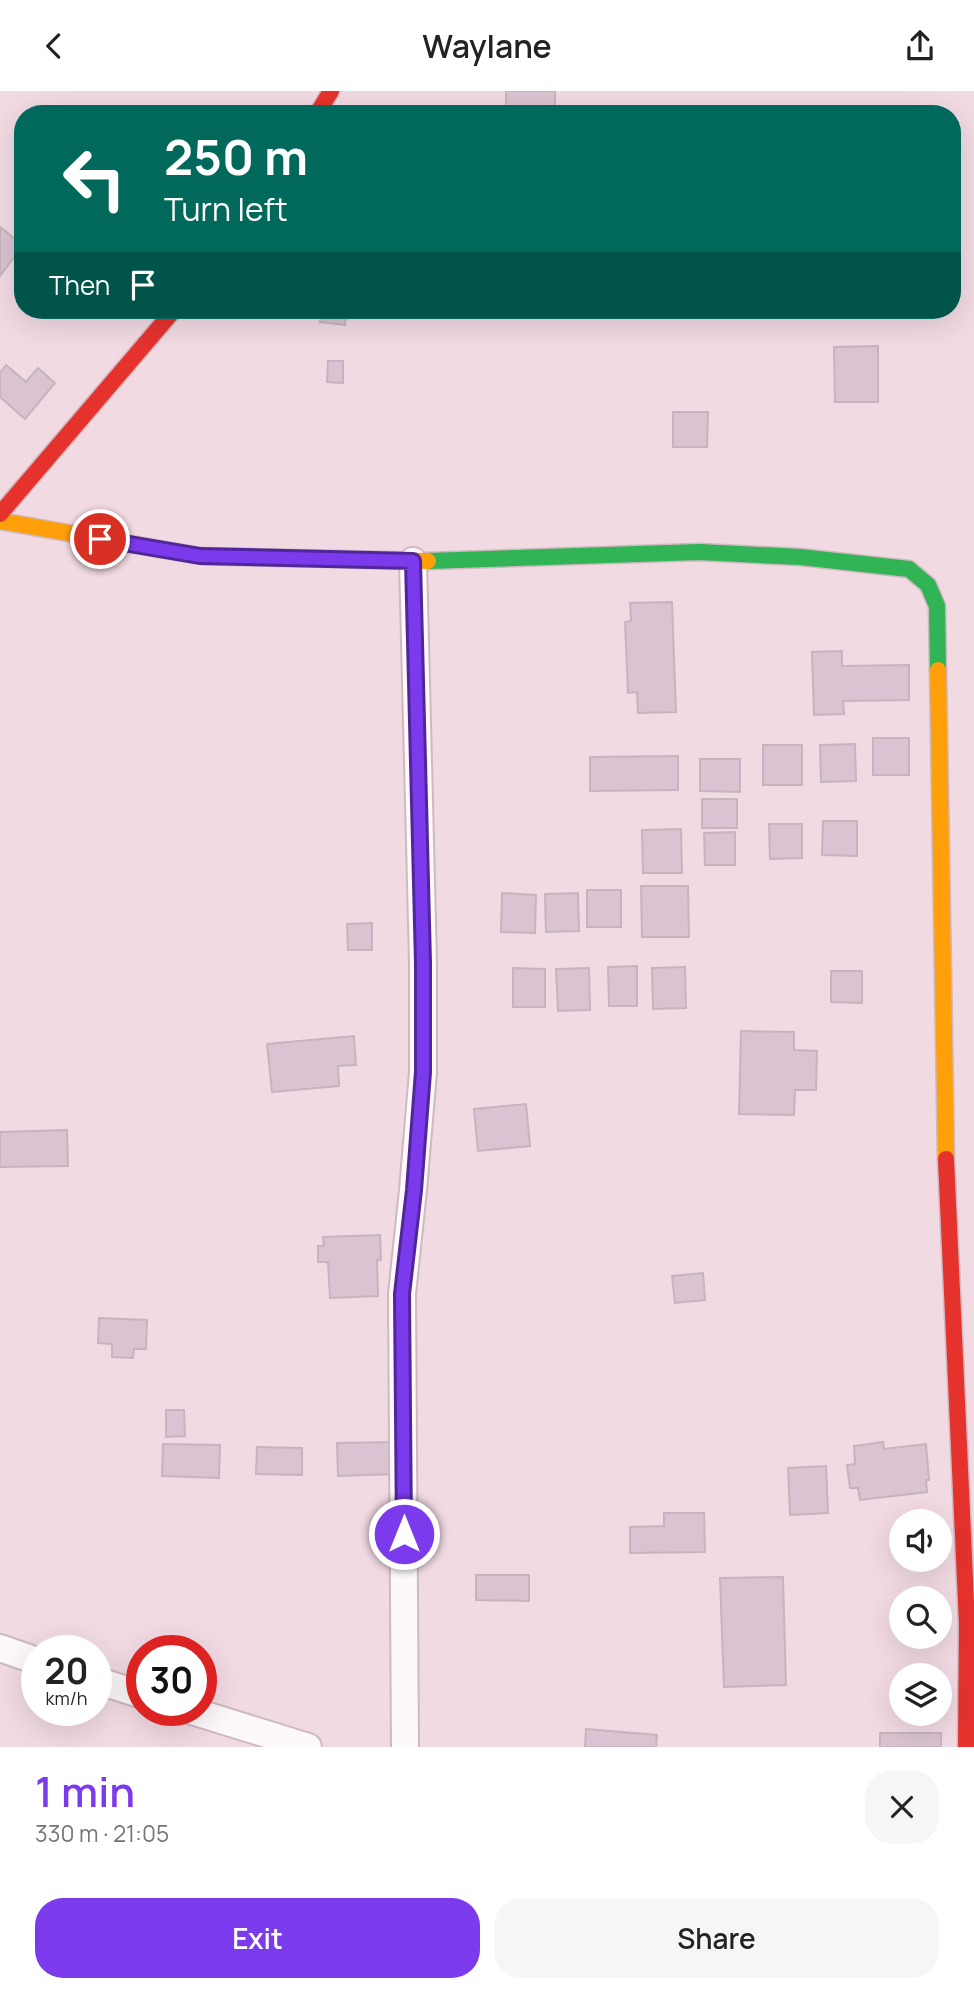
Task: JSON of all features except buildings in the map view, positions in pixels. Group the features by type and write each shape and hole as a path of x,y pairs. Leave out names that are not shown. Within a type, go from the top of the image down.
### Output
{"street":[{"path":"0,514 166,319"},
{"path":"0,521 200,556 413,561 699,552 800,558 909,569 928,585 937,606 947,1214 967,1624 966,1747"},
{"path":"405,1747 402,1294 414,1190 423,1072 423,963 413,561"},
{"path":"0,1648 21,1655"},
{"path":"217,1719 308,1747"}],"traffic: fast":[{"path":"428,561 699,552 800,557 909,569 928,585 937,606 938,670"}],"traffic: slow":[{"path":"0,521 200,556 428,561"},
{"path":"938,670 946,1159"}],"traffic: jam":[{"path":"322,105 331,91"},
{"path":"0,514 166,319"},
{"path":"946,1159 967,1624 966,1747"}],"route":[{"path":"100,539 200,556 413,561 423,963 423,1072 414,1190 402,1294 404,1534"}]}
